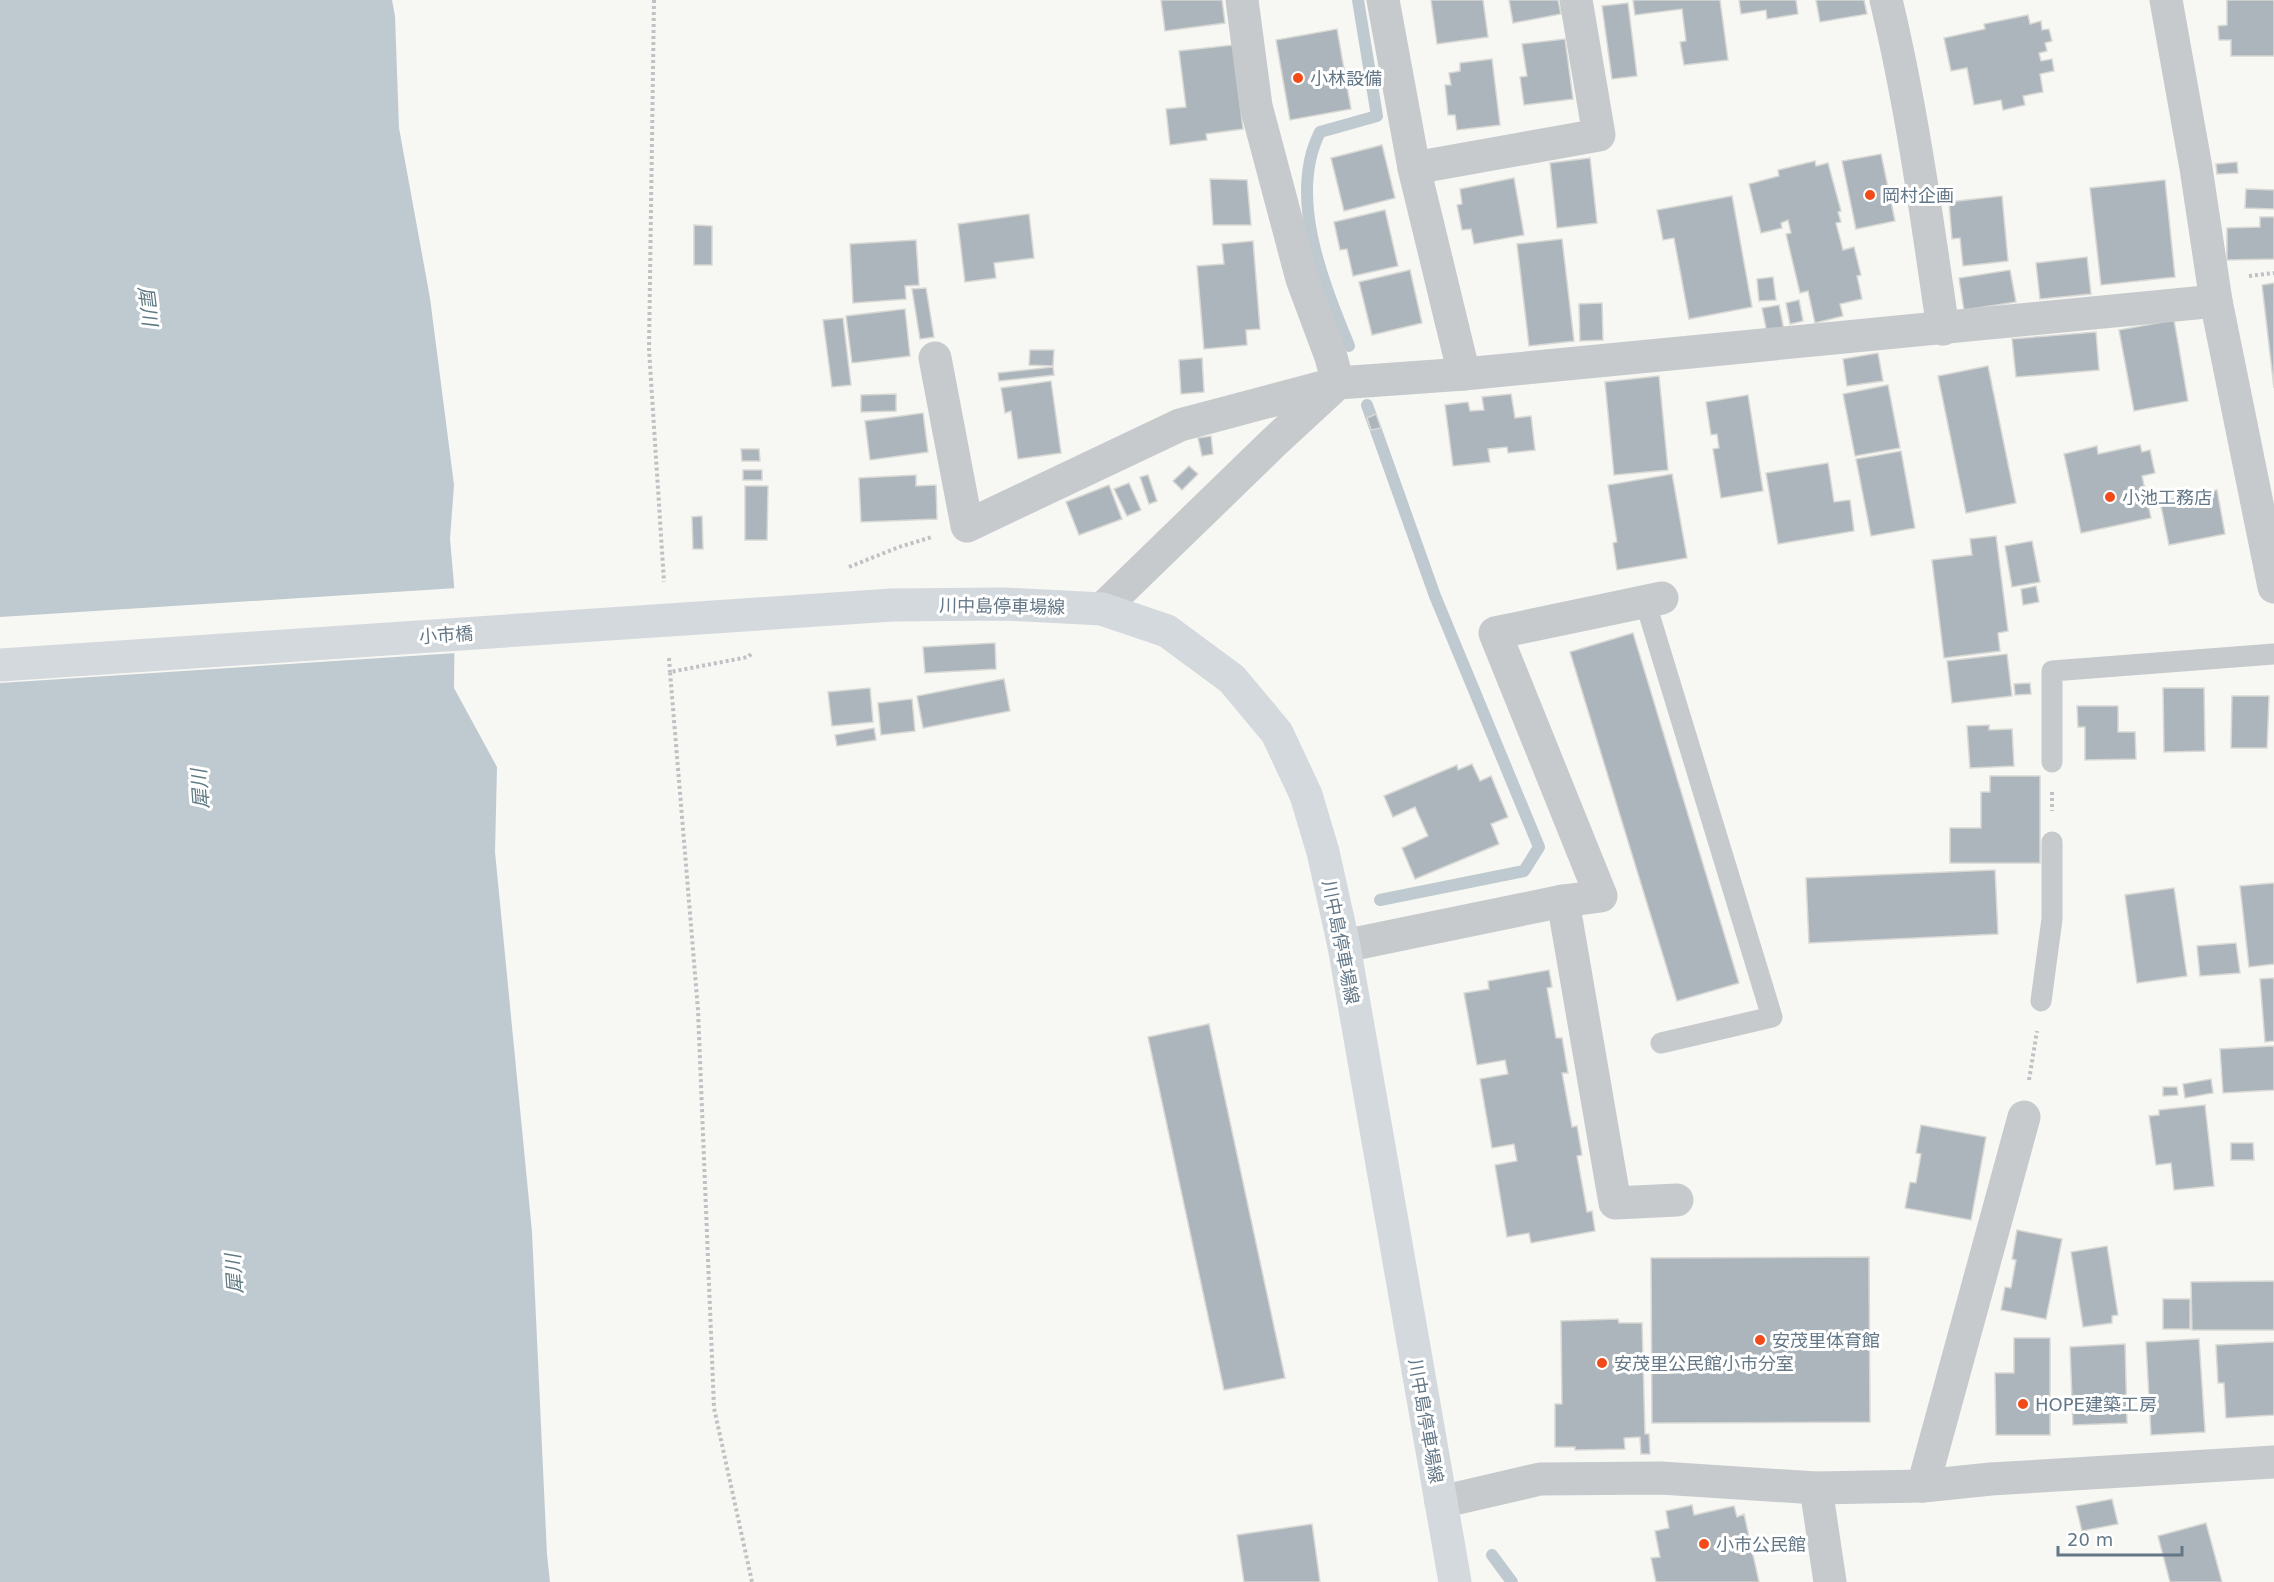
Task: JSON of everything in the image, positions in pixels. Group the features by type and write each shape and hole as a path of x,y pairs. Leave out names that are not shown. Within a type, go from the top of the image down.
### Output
{"main road":[{"name":"川中島停車場線","path":"892,605 1005,604 1102,609 1167,632 1232,679 1277,733 1306,795 1323,852 1344,946 1455,1582"},
{"name":"小市橋","path":"0,665 892,605"}],"street":[{"path":"1242,0 1256,106 1302,279 1331,357 1338,383"},
{"path":"1383,0 1414,168 1464,374"},
{"path":"1414,168 1599,135 1576,0"},
{"path":"1886,0 1895,38 1923,199 1943,329"},
{"path":"2166,0 2196,168 2216,301 2272,573"},
{"path":"935,358 967,526 1180,425 1338,383 1464,374 2216,301"},
{"path":"1102,609 1338,383"},
{"path":"1344,946 1601,896 1495,633 1654,599"},
{"path":"1563,902 1615,1203 1677,1200"},
{"path":"1923,1486 2024,1116"},
{"path":"1441,1502 1540,1479 1661,1478 1816,1488 1923,1486 1991,1479 2274,1462"},
{"path":"1816,1488 1830,1582"}],"lane":[{"path":"1654,599 1772,1017 1661,1043"},
{"path":"2052,762 2052,672 2274,654"},
{"path":"2041,1001 2052,919 2052,842"}],"path":[{"path":"654,0 649,349 665,592"},
{"path":"841,574 850,567 899,547 967,526"},
{"path":"669,649 698,1010 714,1408 752,1582"},
{"path":"670,672 748,657 756,650"},
{"path":"2052,762 2052,842"},
{"path":"2024,1116 2041,1001"}],"water":[{"name":"犀川","path":"0,0 392,0 395,16 399,128 430,298 454,485 450,539 455,596 454,688 497,767 495,852 532,1232 550,1582 0,1582"}],"pier":[{"path":"457,588 457,653 0,683 0,617"}],"building":[{"path":"1161,0 1222,0 1225,23 1165,31"},
{"path":"1431,0 1483,0 1488,37 1437,44"},
{"path":"1509,0 1558,0 1561,14 1513,23"},
{"path":"1633,0 1720,0 1728,60 1684,65 1680,42 1686,41 1682,9 1635,15"},
{"path":"1739,0 1796,0 1798,14 1767,19 1766,10 1741,14"},
{"path":"1816,0 1864,0 1867,14 1820,22"},
{"path":"2227,0 2274,0 2274,56 2231,56 2231,40 2219,40 2218,26 2227,25"},
{"path":"1628,3 1637,76 1612,79 1602,6"},
{"path":"2028,15 2030,24 2041,21 2042,30 2049,29 2052,41 2045,43 2047,51 2039,53 2041,61 2052,59 2054,71 2040,74 2043,92 2023,96 2025,105 2003,110 2001,100 1974,105 1967,68 1951,71 1944,38 1985,29 1984,24"},
{"path":"1337,29 1351,109 1290,120 1276,40"},
{"path":"1565,39 1573,99 1524,105 1520,77 1527,76 1522,44"},
{"path":"1233,45 1243,129 1206,134 1207,140 1170,145 1166,109 1186,107 1179,51"},
{"path":"1492,59 1500,125 1457,130 1455,115 1448,115 1445,85 1451,85 1449,73 1460,71 1460,63"},
{"path":"1382,145 1395,198 1344,211 1331,158"},
{"path":"1881,154 1895,221 1856,229 1842,161"},
{"path":"1590,158 1597,223 1557,228 1550,163"},
{"path":"1815,161 1816,166 1828,163 1841,211 1838,212 1841,222 1836,223 1843,250 1854,247 1861,275 1857,276 1862,299 1840,304 1843,316 1815,323 1808,291 1800,293 1786,234 1791,233 1788,220 1781,223 1782,228 1761,233 1749,184 1779,176 1778,170"},
{"path":"2237,162 2238,173 2217,174 2216,164"},
{"path":"1514,178 1524,235 1474,244 1471,229 1462,230 1457,205 1462,204 1460,189"},
{"path":"1210,179 1247,180 1251,225 1213,225"},
{"path":"2165,180 2175,277 2101,285 2090,188"},
{"path":"2246,189 2274,190 2274,209 2245,208"},
{"path":"1732,196 1752,307 1689,319 1674,238 1663,240 1657,210"},
{"path":"2002,196 2008,261 1963,266 1960,238 1952,239 1949,202"},
{"path":"1385,210 1398,266 1353,276 1347,249 1340,250 1334,222"},
{"path":"1029,214 1034,258 994,263 996,278 965,282 958,224"},
{"path":"2260,217 2274,217 2274,259 2227,260 2227,228 2260,227"},
{"path":"694,225 712,226 712,265 694,265"},
{"path":"1562,239 1574,341 1529,346 1517,244"},
{"path":"916,240 919,285 905,286 906,299 853,303 850,244"},
{"path":"1253,241 1260,329 1246,330 1247,345 1204,349 1197,266 1224,264 1222,244"},
{"path":"2087,257 2091,294 2040,299 2036,263"},
{"path":"1410,270 1422,323 1372,335 1359,282"},
{"path":"2010,270 2016,302 1964,310 1959,278"},
{"path":"1773,277 1776,300 1759,301 1757,279"},
{"path":"2274,283 2274,388 2262,285"},
{"path":"926,288 934,337 920,339 912,289"},
{"path":"1799,300 1803,321 1790,324 1786,303"},
{"path":"1602,303 1603,340 1580,341 1579,304"},
{"path":"1779,305 1784,330 1767,333 1762,308"},
{"path":"905,309 910,356 852,363 846,316"},
{"path":"843,318 851,385 832,387 823,320"},
{"path":"2174,320 2188,401 2134,411 2119,330"},
{"path":"2096,332 2099,370 2016,377 2012,339"},
{"path":"1030,350 1054,350 1053,366 1029,365"},
{"path":"1878,353 1883,381 1847,386 1843,359"},
{"path":"1202,358 1204,392 1181,394 1179,360"},
{"path":"1988,366 2016,503 1966,513 1938,376"},
{"path":"1053,367 1054,375 999,381 998,373"},
{"path":"1659,376 1668,470 1614,475 1605,382"},
{"path":"1051,381 1061,453 1018,459 1011,411 1005,413 1001,388"},
{"path":"1888,385 1900,448 1855,456 1843,394"},
{"path":"896,394 896,411 861,412 861,395"},
{"path":"1511,394 1515,418 1531,416 1535,450 1508,453 1507,447 1488,449 1490,462 1453,466 1445,405 1468,402 1470,411 1484,410 1482,397"},
{"path":"1748,395 1763,491 1721,498 1713,449 1719,448 1717,434 1711,435 1706,402"},
{"path":"923,413 928,452 870,460 865,421"},
{"path":"1376,414 1381,428 1371,430 1367,418"},
{"path":"1211,436 1213,454 1202,456 1198,438"},
{"name":"小池工務店","path":"2140,445 2142,452 2150,450 2155,473 2142,476 2151,518 2081,533 2064,454 2097,446 2098,454"},
{"path":"741,449 759,449 760,461 742,461"},
{"path":"1901,451 1915,528 1871,536 1856,459"},
{"path":"1828,463 1834,502 1850,500 1854,531 1778,544 1766,473"},
{"path":"1189,466 1198,474 1182,490 1173,481"},
{"path":"743,470 762,470 762,480 743,480"},
{"path":"1672,474 1687,558 1617,570 1613,543 1617,542 1608,485"},
{"path":"916,475 916,486 936,485 937,519 861,522 859,478"},
{"path":"1148,475 1157,501 1149,504 1140,477"},
{"path":"1129,483 1141,510 1127,516 1114,489"},
{"path":"1109,485 1122,519 1079,535 1066,502"},
{"path":"745,486 768,486 767,540 745,540"},
{"path":"2217,490 2225,534 2169,545 2160,501"},
{"path":"702,516 703,549 693,549 692,517"},
{"path":"1996,536 2008,631 1998,633 2000,651 1944,658 1932,560 1972,555 1970,539"},
{"path":"2032,541 2040,582 2012,587 2005,546"},
{"path":"2036,586 2039,602 2023,605 2021,589"},
{"path":"1633,633 1739,983 1677,1001 1570,652"},
{"path":"995,643 996,669 925,673 923,647"},
{"path":"2007,654 2012,696 1952,703 1947,661"},
{"path":"1004,679 1010,711 923,728 917,696"},
{"path":"2030,683 2031,694 2015,695 2014,684"},
{"path":"870,688 873,722 832,726 828,692"},
{"path":"2163,688 2204,688 2205,751 2164,752"},
{"path":"2232,696 2269,696 2267,748 2231,748"},
{"path":"912,699 915,731 881,735 878,703"},
{"path":"2077,706 2118,706 2118,732 2135,732 2136,759 2085,760 2085,727 2078,727"},
{"path":"1989,725 1989,730 2012,729 2014,766 1970,768 1967,726"},
{"path":"874,728 876,740 837,746 835,735"},
{"path":"1472,764 1480,781 1491,776 1508,817 1491,824 1499,844 1415,879 1402,848 1428,836 1415,807 1393,817 1384,796 1457,765 1458,770"},
{"path":"1990,776 2040,776 2040,863 1950,863 1950,828 1981,828 1981,792 1990,792"},
{"path":"1995,870 1998,934 1809,943 1806,878"},
{"path":"2274,883 2274,964 2249,967 2240,886"},
{"path":"2174,888 2187,976 2137,983 2125,895"},
{"path":"2236,943 2240,973 2200,976 2197,946"},
{"path":"1549,970 1552,987 1547,988 1556,1038 1562,1038 1568,1073 1562,1073 1572,1127 1577,1126 1582,1155 1577,1156 1587,1212 1592,1211 1595,1231 1531,1243 1529,1233 1507,1237 1495,1165 1517,1161 1514,1144 1492,1148 1480,1079 1508,1074 1505,1060 1477,1065 1464,993 1489,989 1488,981"},
{"path":"2274,978 2274,1041 2265,1042 2260,979"},
{"path":"1209,1024 1285,1378 1224,1390 1148,1037"},
{"path":"2274,1046 2274,1090 2223,1093 2220,1049"},
{"path":"2211,1079 2213,1093 2185,1098 2183,1084"},
{"path":"2163,1087 2177,1087 2178,1095 2163,1096"},
{"path":"2205,1105 2214,1186 2174,1190 2171,1163 2156,1165 2149,1116 2159,1115 2159,1110"},
{"path":"1921,1125 1986,1137 1971,1220 1905,1208 1910,1182 1916,1183 1921,1154 1916,1153"},
{"path":"2231,1143 2253,1143 2254,1160 2231,1160"},
{"path":"2017,1230 2062,1239 2046,1319 2001,1310 2005,1287 2011,1288 2016,1260 2012,1259"},
{"path":"2107,1246 2118,1315 2112,1316 2112,1323 2083,1327 2071,1252"},
{"name":"安茂里体育館","path":"1869,1257 1870,1422 1652,1423 1651,1258"},
{"path":"2274,1281 2274,1330 2192,1330 2191,1282"},
{"path":"2163,1299 2190,1299 2190,1329 2163,1329"},
{"name":"安茂里公民館小市分室","path":"1618,1319 1619,1323 1642,1323 1645,1434 1649,1434 1650,1454 1641,1454 1640,1437 1624,1438 1625,1449 1575,1450 1575,1447 1555,1447 1555,1404 1562,1404 1561,1321"},
{"name":"HOPE建築工房","path":"2014,1338 2050,1338 2050,1435 1996,1435 1995,1373 2014,1373"},
{"path":"2199,1339 2205,1432 2151,1435 2146,1342"},
{"path":"2274,1342 2274,1415 2226,1418 2224,1383 2218,1383 2216,1345"},
{"path":"2125,1344 2127,1423 2073,1425 2070,1347"},
{"path":"2112,1499 2118,1524 2082,1531 2076,1506"},
{"name":"小市公民館","path":"1692,1505 1694,1515 1734,1506 1737,1517 1744,1514 1759,1582 1656,1582 1651,1558 1660,1557 1655,1531 1669,1528 1666,1511"},
{"path":"2206,1523 2222,1582 2170,1582 2158,1536"},
{"path":"1312,1524 1320,1582 1244,1582 1237,1535"}],"waterway":[{"path":"1349,346 1320,268 1308,212 1307,184 1311,157 1320,132 1377,116 1358,0"},
{"path":"1367,405 1435,596 1539,847 1524,871 1380,900"},
{"path":"1492,1555 1512,1582"}],"place":[{"name":"小林設備","path":"1298,78"},
{"name":"岡村企画","path":"1870,195"},
{"name":"小池工務店","path":"2110,497"},
{"name":"安茂里体育館","path":"1760,1340"},
{"name":"安茂里公民館小市分室","path":"1602,1363"},
{"name":"HOPE建築工房","path":"2023,1404"},
{"name":"小市公民館","path":"1704,1544"}]}
